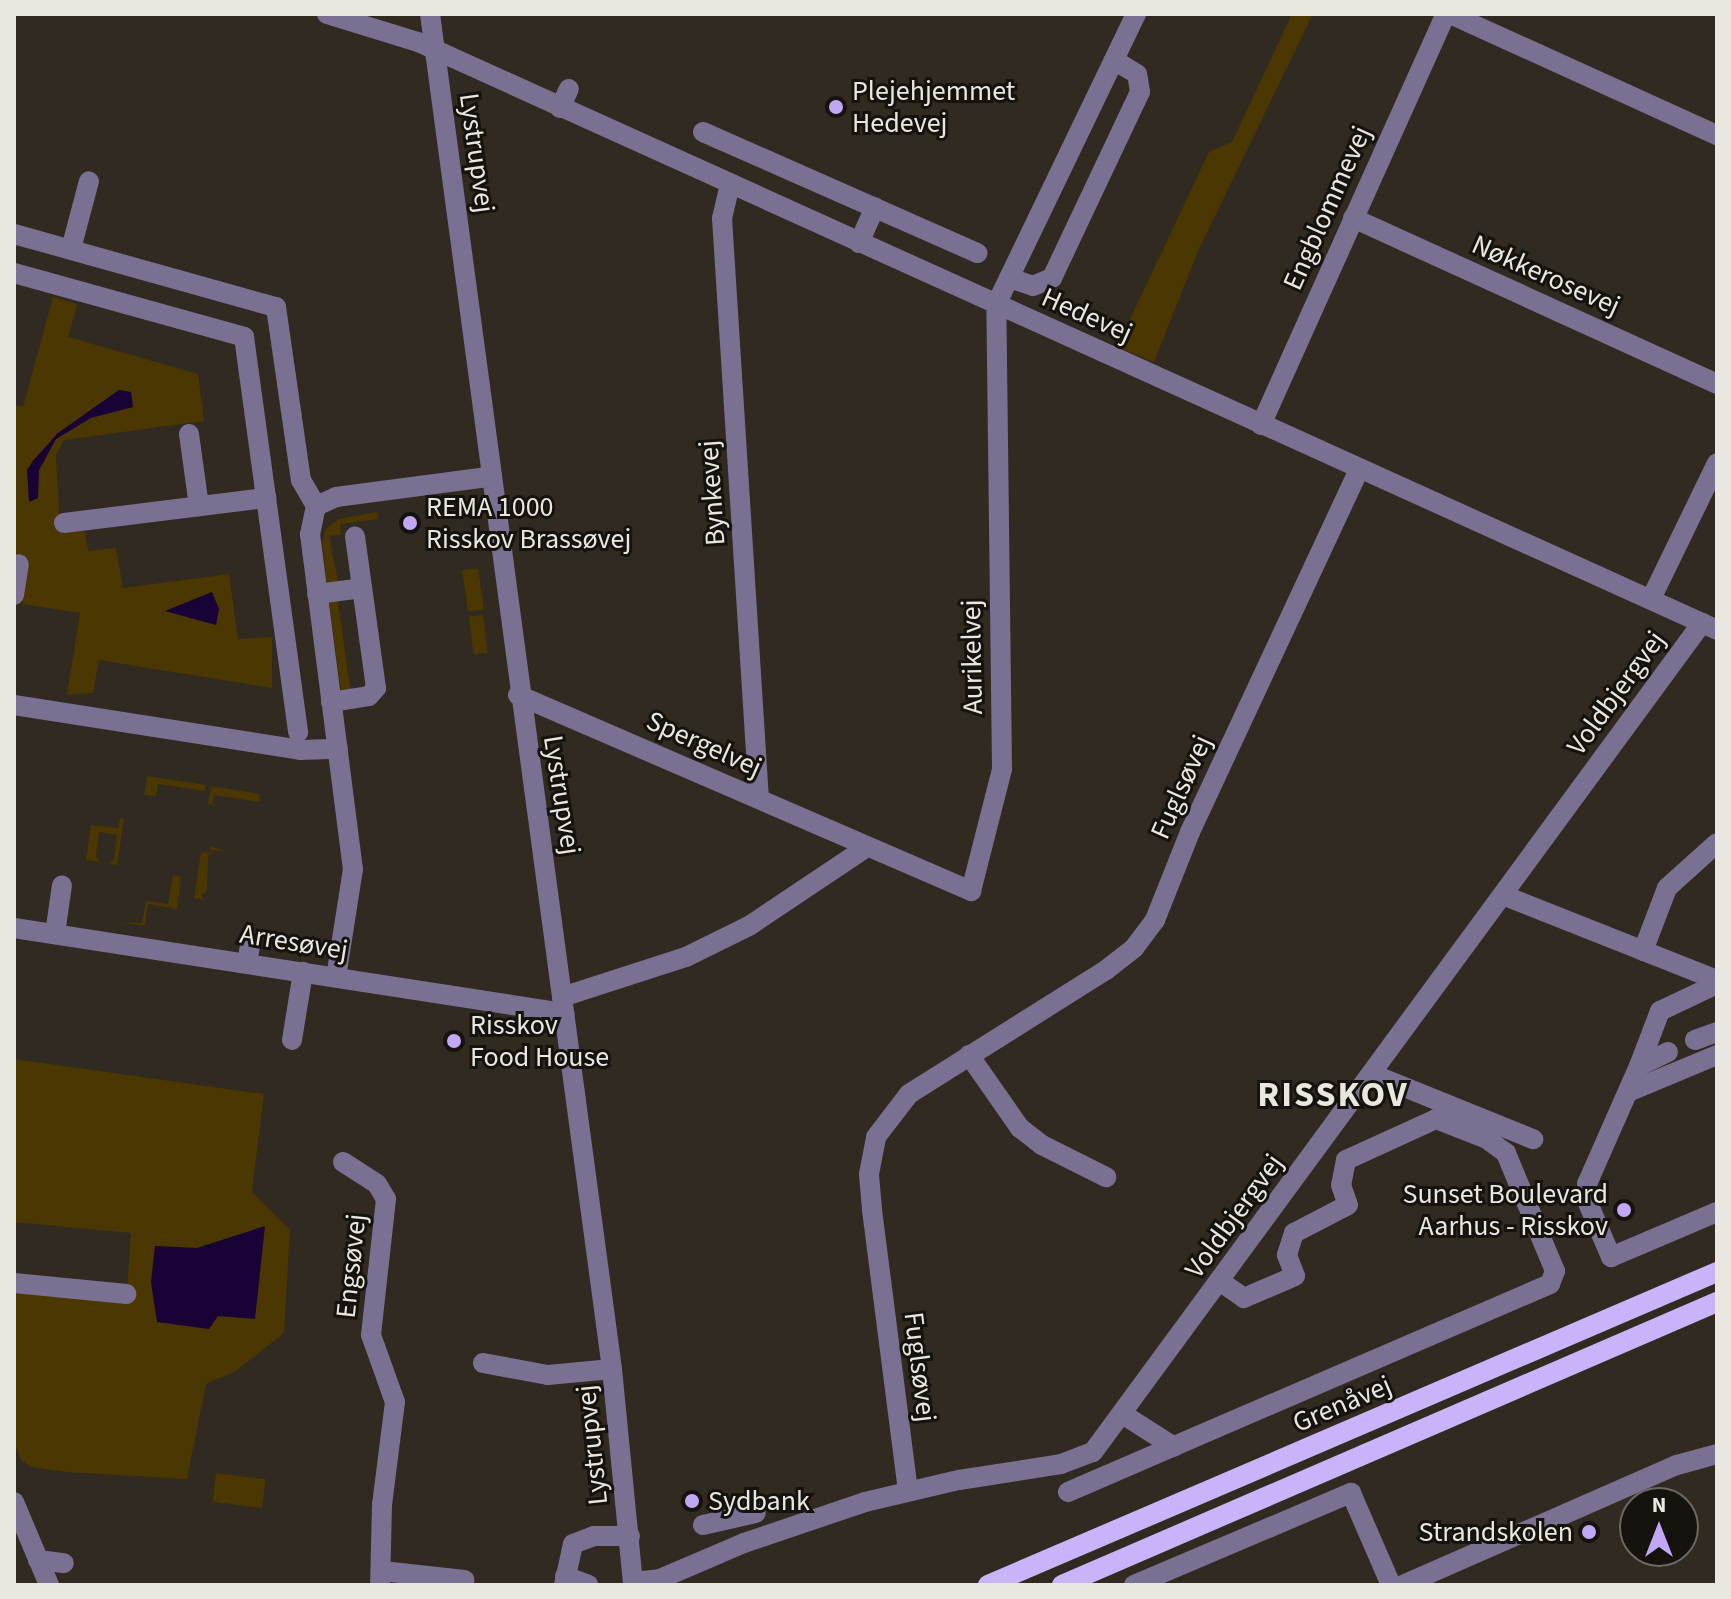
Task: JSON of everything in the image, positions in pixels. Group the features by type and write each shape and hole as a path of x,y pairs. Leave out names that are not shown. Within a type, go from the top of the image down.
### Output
{"main road":[{"name":"Grenåvej","path":"988,1585 1717,1272"},
{"name":"Grenåvej","path":"1062,1585 1717,1302"}],"street":[{"name":"Hedevej","path":"327,14 352,18 565,99 730,184 1709,626"},
{"name":"Lystrupvej","path":"430,14 488,477 612,1369 633,1583"},
{"path":"996,305 1136,14"},
{"path":"1448,14 1717,135"},
{"name":"Engblommevej","path":"1261,425 1448,14"},
{"path":"1009,278 1033,286 1052,278 1140,92 1137,74 1114,60"},
{"path":"703,132 977,253"},
{"path":"71,249 89,181"},
{"name":"Bynkevej","path":"730,184 722,218 759,799"},
{"path":"859,243 875,207"},
{"name":"Nøkkerosevej","path":"1353,218 1717,384"},
{"path":"14,234 273,305 279,315 301,480 316,506 309,530 353,873 336,977"},
{"path":"14,273 244,337 298,732"},
{"name":"Aurikelvej","path":"867,847 971,891 991,830 1002,769 996,305"},
{"path":"253,407 291,402"},
{"path":"189,434 199,506"},
{"path":"1651,599 1717,463"},
{"name":"Fuglsøvej","path":"908,1491 872,1209 871,1153 876,1137 903,1100 1106,970 1134,948 1155,920 1190,832 1359,469"},
{"path":"316,506 336,497 488,477"},
{"path":"64,523 266,498"},
{"path":"331,702 369,696 375,690 355,536"},
{"path":"14,595 19,564"},
{"path":"317,594 362,588"},
{"path":"283,623 320,618"},
{"name":"Voldbjergvej","path":"633,1583 660,1579 744,1543 908,1491 1078,1460 1103,1443 1372,1074 1709,626"},
{"name":"Spergelvej","path":"518,695 867,847"},
{"path":"14,705 300,750 338,749"},
{"path":"1643,951 1667,888 1717,843"},
{"path":"563,1005 686,957 749,926 867,847"},
{"path":"55,934 62,885"},
{"path":"1505,896 1717,982"},
{"name":"Arresøvej","path":"14,928 336,977 563,1005"},
{"path":"247,963 251,941"},
{"path":"292,1040 303,972"},
{"path":"1717,982 1660,1011 1587,1184 1588,1203 1611,1257 1717,1212"},
{"path":"1695,1040 1717,1032"},
{"path":"1639,1066 1668,1052"},
{"path":"969,1055 1020,1128 1042,1145 1106,1177"},
{"path":"1628,1092 1717,1055"},
{"path":"1372,1074 1533,1139"},
{"path":"1068,1492 1550,1284 1554,1278 1553,1261 1512,1163 1487,1139 1436,1119 1353,1153 1340,1177 1348,1205 1301,1226 1289,1241 1287,1255 1295,1276 1244,1298 1221,1282"},
{"path":"1329,1135 1353,1153"},
{"name":"Engsøvej","path":"343,1162 377,1184 386,1199 371,1335 395,1402 382,1505 381,1578"},
{"path":"14,1283 126,1294"},
{"path":"483,1363 548,1375 612,1369"},
{"path":"1124,1415 1174,1447"},
{"path":"1403,1585 1677,1465 1717,1454"},
{"path":"1134,1585 1351,1493 1391,1585"},
{"path":"14,1502 49,1585"},
{"path":"703,1525 747,1515 744,1543"},
{"path":"588,1585 565,1580 568,1553 578,1540 630,1536"},
{"path":"38,1560 64,1563"},
{"path":"381,1578 465,1580"}],"shaded area":[{"path":"1292,14 1313,14 1199,249 1154,362 1117,347 1209,152 1232,142"},
{"path":"53,297 77,304 68,337 198,374 204,421 64,440 56,455 60,533 85,531 88,551 116,548 123,588 229,574 238,639 272,637 272,688 99,660 93,693 67,695 80,613 22,604 28,564 14,561 14,405 23,407"},
{"path":"119,390 131,392 133,407 91,418 56,439 39,470 38,498 29,502 27,470 32,462 58,433"},
{"path":"377,512 378,519 340,524 341,535 329,536 338,581 327,584 322,543 326,529 339,519"},
{"path":"478,568 484,610 468,612 462,570"},
{"path":"212,592 219,609 216,625 165,611"},
{"path":"329,601 338,601 350,687 356,690 341,691"},
{"path":"483,615 488,653 474,654 469,617"},
{"path":"147,776 206,785 205,791 158,784 156,796 144,795"},
{"path":"211,786 260,794 259,802 214,795 212,804 227,808 208,804"},
{"path":"120,818 124,819 117,865 109,864 114,859 117,835 99,832 96,856 100,862 86,860 91,825 118,828"},
{"path":"211,846 227,852 213,850 208,856 207,891 201,895 205,900 194,898 201,852 210,853"},
{"path":"173,875 181,877 177,909 148,904 145,926 121,923 142,923 146,901 168,904"},
{"path":"14,1059 264,1094 252,1192 290,1230 284,1333 236,1371 206,1384 187,1479 66,1472 31,1467 21,1460 14,1443 14,1290 126,1304 131,1233 14,1222"},
{"path":"265,1226 255,1319 218,1316 209,1329 157,1322 151,1282 155,1246 197,1248"},
{"path":"216,1473 266,1479 262,1508 212,1502"}],"place":[{"name":"Plejehjemmet Hedevej","path":"836,107"},
{"name":"REMA 1000 Risskov Brassøvej","path":"410,523"},
{"name":"Risskov Food House","path":"454,1041"},
{"name":"Sunset Boulevard Aarhus - Risskov","path":"1624,1210"},
{"name":"Sydbank","path":"692,1501"},
{"name":"Strandskolen","path":"1589,1532"}],"district":[{"name":"RISSKOV","path":"1333,1095"}]}
